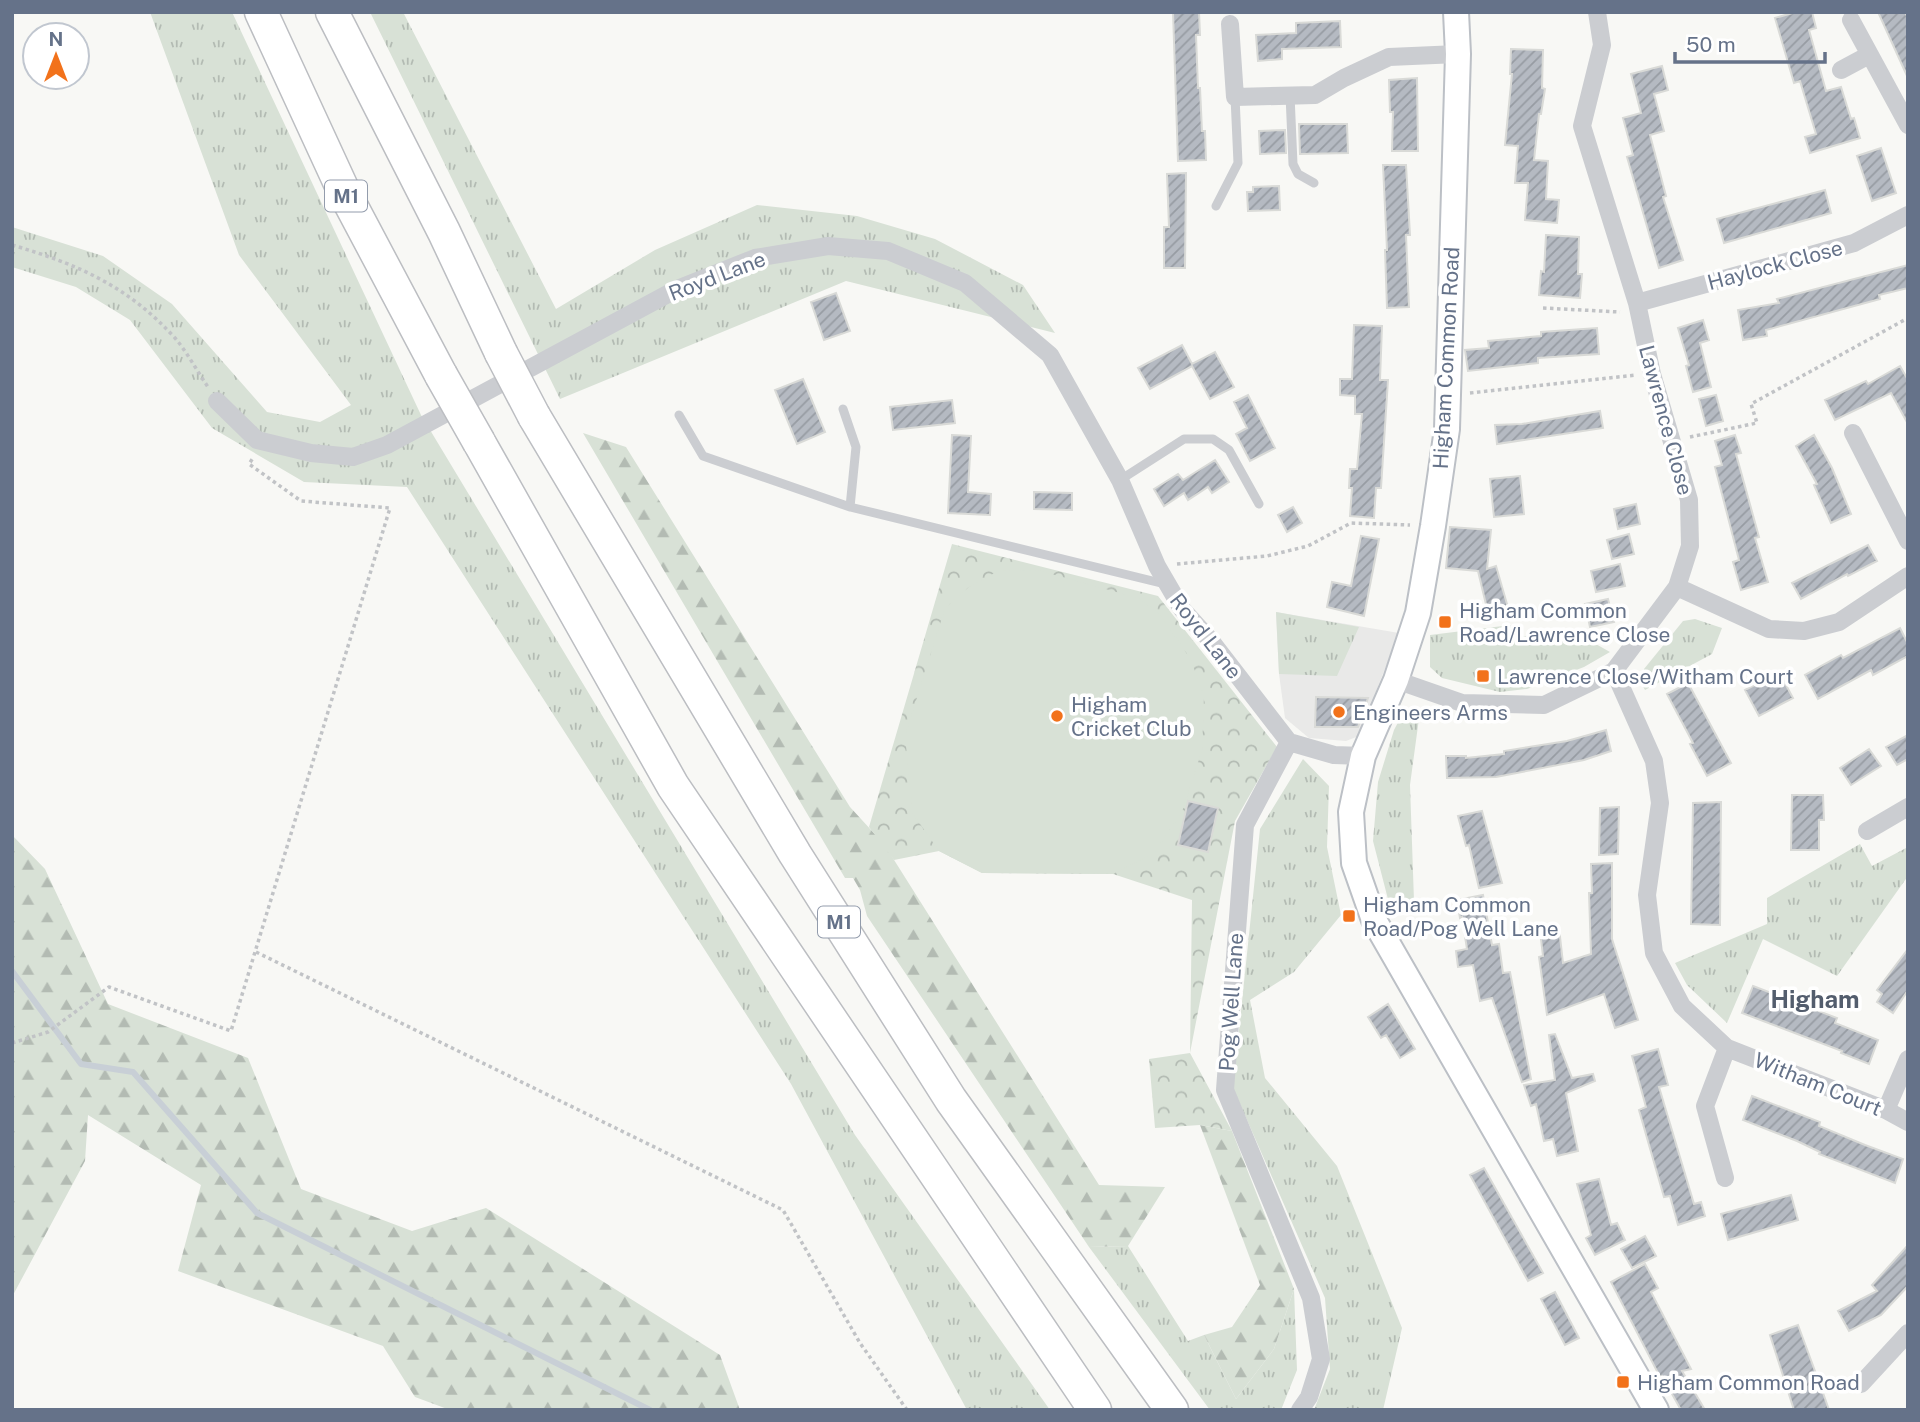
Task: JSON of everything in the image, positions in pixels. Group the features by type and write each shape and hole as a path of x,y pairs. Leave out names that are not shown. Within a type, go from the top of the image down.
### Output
{"highway":[{"name":"M1","path":"261,12 344,192 441,375 673,786 1096,1410"},
{"name":"M1","path":"332,12 534,416 795,854 944,1088 1172,1410"}],"street":[{"name":"Higham Common Road","path":"1456,12 1458,54 1447,429 1418,613 1396,680 1363,756 1351,812 1354,863 1374,920 1656,1410"},
{"name":"Lawrence Close","path":"1396,680 1462,703 1544,705 1614,671 1677,587 1690,546 1689,500 1652,373 1638,308 1582,126 1602,45 1597,12"},
{"path":"1232,18 1235,97 1315,94 1389,57 1458,54"},
{"path":"1851,20 1908,125"},
{"path":"1841,70 1869,55"},
{"name":"Haylock Close","path":"1638,308 1854,243 1908,215"},
{"name":"Royd Lane","path":"257,440 311,453 353,457 387,444 677,289 755,258 828,246 888,251 965,283 1050,355 1120,480 1157,566 1181,609 1211,641 1289,742"},
{"path":"217,401 257,440"},
{"path":"1853,433 1908,541"},
{"path":"1677,587 1769,629 1804,631 1839,622 1908,576"},
{"name":"Witham Court","path":"1614,671 1654,761 1660,803 1647,895 1654,953 1682,1006 1727,1048 1886,1110 1908,1122"},
{"path":"1289,742 1334,755 1363,756"},
{"name":"Pog Well Lane","path":"1289,742 1245,825 1225,1090 1311,1297 1321,1359 1308,1397 1300,1410"},
{"path":"1867,831 1908,807"},
{"name":"Witham Court","path":"1726,1178 1705,1106 1727,1048"},
{"path":"1886,1110 1908,1059"},
{"path":"1861,1384 1908,1333"}],"lane":[{"path":"1290,95 1293,164 1298,174 1314,183"},
{"path":"1216,206 1238,163 1235,97"},
{"path":"843,409 856,447 850,507"},
{"path":"680,415 703,456 850,507 1167,584"},
{"path":"1120,480 1184,439 1213,439 1229,450 1259,505"}],"path":[{"path":"12,245 57,258 96,275 138,302 176,339 217,401"},
{"path":"1543,308 1638,308"},
{"path":"1672,441 1757,423 1751,404 1908,318"},
{"path":"1448,396 1652,373"},
{"path":"12,1043 48,1032 109,987 231,1031 390,508 301,502 249,464 256,453 257,440"},
{"path":"1157,566 1267,556 1308,546 1351,523 1433,526"},
{"path":"256,952 783,1210 860,1343 907,1410"}],"shaded area":[{"path":"1276,612 1399,633 1375,694 1364,734 1346,741 1309,738 1285,718 1279,674"}],"green space":[{"path":"150,12 232,12 421,415 855,1135 1050,1410 967,1410 791,1084 407,487 304,482 212,428 130,320 76,287 12,267 12,227 103,256 172,304 267,412 320,422 351,405 239,255"},
{"path":"370,12 403,12 556,309 655,250 757,205 857,216 935,239 1023,285 1055,333 846,281 560,399"},
{"path":"583,433 626,447 850,807 884,844 1099,1185 1165,1187 1128,1246 1089,1247 867,916 860,890 853,878 845,878"},
{"name":"Higham Cricket Club","path":"952,544 1158,596 1277,747 1235,821 1190,1053 1192,900 1113,874 982,873 939,851 894,860 869,827"},
{"name":"Higham Cricket Club","path":"1037,570 1138,598 1160,614 1191,660 1204,696 1202,750 1182,812 1154,853 1113,874 982,873 939,851 913,814 905,736 945,608 969,587 998,571"},
{"path":"1276,612 1359,627 1337,676 1279,674"},
{"path":"1695,619 1722,628 1712,654 1645,690 1641,683 1644,669 1683,621"},
{"path":"1511,625 1513,638 1571,630 1610,652 1584,667 1527,689 1500,692 1442,678 1430,667 1430,635"},
{"path":"1420,711 1410,785 1414,901 1390,907 1373,841 1378,782 1394,730 1403,713"},
{"path":"1303,759 1329,786 1327,847 1341,915 1294,972 1250,1000 1265,1078 1337,1166 1402,1328 1383,1410 1314,1410 1330,1369 1325,1298 1233,1088 1260,829"},
{"path":"12,835 45,869 108,1004 248,1058 301,1189 412,1231 486,1208 720,1355 740,1410 450,1410 415,1397 383,1346 178,1271 201,1185 88,1115 85,1161 12,1297"},
{"path":"1860,844 1872,866 1908,847 1908,876 1837,976 1763,939 1727,1023 1687,985 1675,963 1767,924 1767,898"},
{"path":"1190,1053 1232,1131 1200,1125 1155,1128 1149,1059"},
{"path":"1200,1125 1232,1131 1294,1289 1274,1349 1236,1399 1204,1335 1232,1327 1260,1285"},
{"path":"1128,1246 1188,1341 1204,1335 1236,1399 1274,1349 1294,1289 1297,1370 1281,1410 1210,1410 1089,1247"}],"building":[{"path":"1173,12 1199,12 1200,35 1196,35 1198,88 1202,131 1205,131 1206,160 1178,161"},
{"path":"1796,12 1812,12 1816,28 1809,30 1826,91 1841,87 1860,138 1810,153 1805,137 1816,134 1800,81 1794,83 1775,18"},
{"path":"1878,12 1905,12 1908,18 1908,78"},
{"path":"1340,21 1341,47 1282,49 1282,59 1258,61 1256,35 1296,33 1296,23"},
{"path":"1511,49 1543,50 1542,88 1545,89 1539,114 1534,160 1548,161 1546,199 1559,200 1557,223 1525,220 1528,183 1515,183 1518,146 1505,145 1512,74"},
{"path":"1662,66 1668,90 1654,94 1664,131 1650,135 1666,196 1663,197 1683,260 1659,268 1627,157 1633,155 1623,118 1641,113 1631,74"},
{"path":"1417,78 1418,151 1392,151 1393,112 1390,112 1389,80"},
{"path":"1299,124 1347,124 1348,153 1300,154"},
{"path":"1285,130 1286,153 1260,154 1259,131"},
{"path":"1881,148 1896,193 1872,201 1857,156"},
{"path":"1383,165 1406,165 1410,235 1406,235 1409,307 1387,308"},
{"path":"1186,173 1185,268 1164,268 1164,227 1169,227 1167,174"},
{"path":"1279,186 1280,210 1248,211 1247,192 1253,192 1253,187"},
{"path":"1825,190 1831,213 1724,243 1717,219"},
{"path":"1546,235 1579,237 1578,274 1582,274 1580,298 1539,295 1541,271 1544,272"},
{"path":"1908,265 1908,288 1879,295 1880,299 1766,330 1767,336 1743,340 1738,310 1779,303 1777,299"},
{"path":"836,293 850,331 824,340 811,302"},
{"path":"1703,320 1709,340 1700,343 1711,387 1693,392 1686,366 1689,365 1678,328"},
{"path":"1354,325 1382,326 1380,380 1388,380 1381,488 1376,488 1374,518 1350,516 1350,469 1357,469 1362,414 1355,414 1355,396 1340,395 1340,379 1352,379"},
{"path":"1597,328 1599,354 1538,358 1538,363 1468,371 1465,350 1489,348 1488,341 1541,336 1541,332"},
{"path":"1182,345 1192,364 1215,352 1234,387 1210,399 1192,366 1150,389 1138,368"},
{"path":"1900,366 1908,380 1908,424 1891,393 1835,420 1825,400 1866,381 1868,384"},
{"path":"803,379 825,432 797,444 775,390"},
{"path":"1248,395 1275,448 1250,461 1236,434 1247,428 1234,402"},
{"path":"1716,395 1723,421 1706,426 1699,399"},
{"path":"952,400 955,423 893,430 890,407"},
{"path":"1600,411 1603,428 1497,444 1495,425 1522,424"},
{"path":"952,435 971,436 968,492 991,494 990,515 948,513"},
{"path":"1735,435 1741,453 1736,454 1759,537 1755,538 1768,582 1741,590 1733,562 1739,560 1715,467 1722,465 1715,441"},
{"path":"1814,435 1832,468 1851,514 1831,523 1814,485 1817,484 1796,446"},
{"path":"1215,460 1229,482 1212,493 1208,487 1188,500 1184,493 1164,506 1154,489 1178,474 1183,480"},
{"path":"1520,476 1524,514 1494,517 1490,479"},
{"path":"1034,492 1072,493 1072,510 1034,509"},
{"path":"1636,504 1640,524 1618,529 1614,509"},
{"path":"1293,507 1302,523 1287,532 1278,515"},
{"path":"1450,527 1491,530 1487,569 1496,566 1509,611 1489,617 1478,571 1446,568"},
{"path":"1629,534 1634,554 1612,559 1607,540"},
{"path":"1361,536 1379,539 1364,616 1327,607 1332,582 1351,586"},
{"path":"1868,545 1877,561 1801,599 1792,583"},
{"path":"1620,564 1625,586 1596,592 1591,571"},
{"path":"1608,599 1614,622 1590,627 1585,604"},
{"path":"1900,628 1908,644 1908,656 1873,675 1871,670 1818,699 1805,675"},
{"path":"1779,672 1793,698 1759,716 1745,690"},
{"path":"1688,683 1731,763 1707,776 1667,694"},
{"name":"Engineers Arms","path":"1316,697 1368,698 1358,727 1315,727"},
{"path":"1606,730 1611,751 1584,760 1496,777 1447,778 1446,756 1466,758 1504,754 1504,751 1567,741"},
{"path":"1908,735 1908,759 1897,765 1886,747"},
{"path":"1869,749 1881,766 1851,785 1840,768"},
{"path":"1792,795 1823,795 1824,820 1819,820 1819,850 1791,850"},
{"path":"1188,801 1218,808 1208,852 1178,845"},
{"path":"1721,802 1720,925 1691,924 1693,803"},
{"path":"1619,807 1618,854 1599,855 1600,808"},
{"path":"1482,811 1502,883 1479,888 1469,845 1466,846 1458,816"},
{"path":"1612,863 1612,939 1638,1020 1615,1028 1604,994 1547,1015 1539,957 1543,956 1540,931 1559,928 1563,963 1591,954 1591,864"},
{"path":"1483,895 1492,945 1499,944 1503,973 1510,972 1531,1079 1522,1082 1492,998 1480,1001 1473,965 1458,967 1456,951 1467,949 1457,900"},
{"path":"1908,949 1908,990 1893,1013 1877,1002 1882,994 1877,990"},
{"path":"1753,986 1837,1018 1835,1023 1878,1040 1869,1064 1742,1013"},
{"path":"1388,1004 1415,1049 1400,1058 1386,1035 1381,1038 1368,1017"},
{"path":"1555,1034 1572,1078 1593,1074 1595,1081 1566,1093 1578,1151 1557,1156 1553,1139 1544,1141 1536,1104 1531,1106 1524,1085 1555,1080 1549,1035"},
{"path":"1658,1049 1668,1085 1659,1087 1694,1204 1701,1202 1705,1216 1678,1225 1670,1196 1664,1197 1639,1110 1646,1107 1632,1056"},
{"path":"1752,1096 1820,1122 1819,1126 1903,1159 1895,1183 1819,1154 1820,1152 1797,1141 1743,1120"},
{"path":"1484,1168 1543,1273 1528,1281 1470,1175"},
{"path":"1599,1179 1611,1225 1617,1223 1625,1240 1595,1255 1586,1238 1591,1235 1577,1184"},
{"path":"1791,1195 1798,1220 1728,1240 1721,1214"},
{"path":"1645,1236 1656,1256 1632,1268 1621,1249"},
{"path":"1908,1245 1908,1286 1881,1315 1849,1331 1838,1311 1877,1291 1872,1285"},
{"path":"1645,1264 1658,1288 1651,1292 1691,1369 1682,1371 1705,1410 1681,1410 1662,1376 1660,1377 1611,1282"},
{"path":"1555,1292 1579,1338 1565,1345 1541,1299"},
{"path":"1798,1325 1829,1410 1794,1410 1770,1335"}],"waterway":[{"path":"12,971 81,1064 133,1072 257,1213 650,1410"}],"place":[{"name":"Higham Common Road/Lawrence Close","path":"1445,622"},
{"name":"Lawrence Close/Witham Court","path":"1483,676"},
{"name":"Engineers Arms","path":"1339,712"},
{"name":"Higham Cricket Club","path":"1057,716"},
{"name":"Higham Common Road/Pog Well Lane","path":"1349,916"},
{"name":"Higham Common Road","path":"1623,1382"}],"district":[{"name":"Higham","path":"1815,999"}]}
